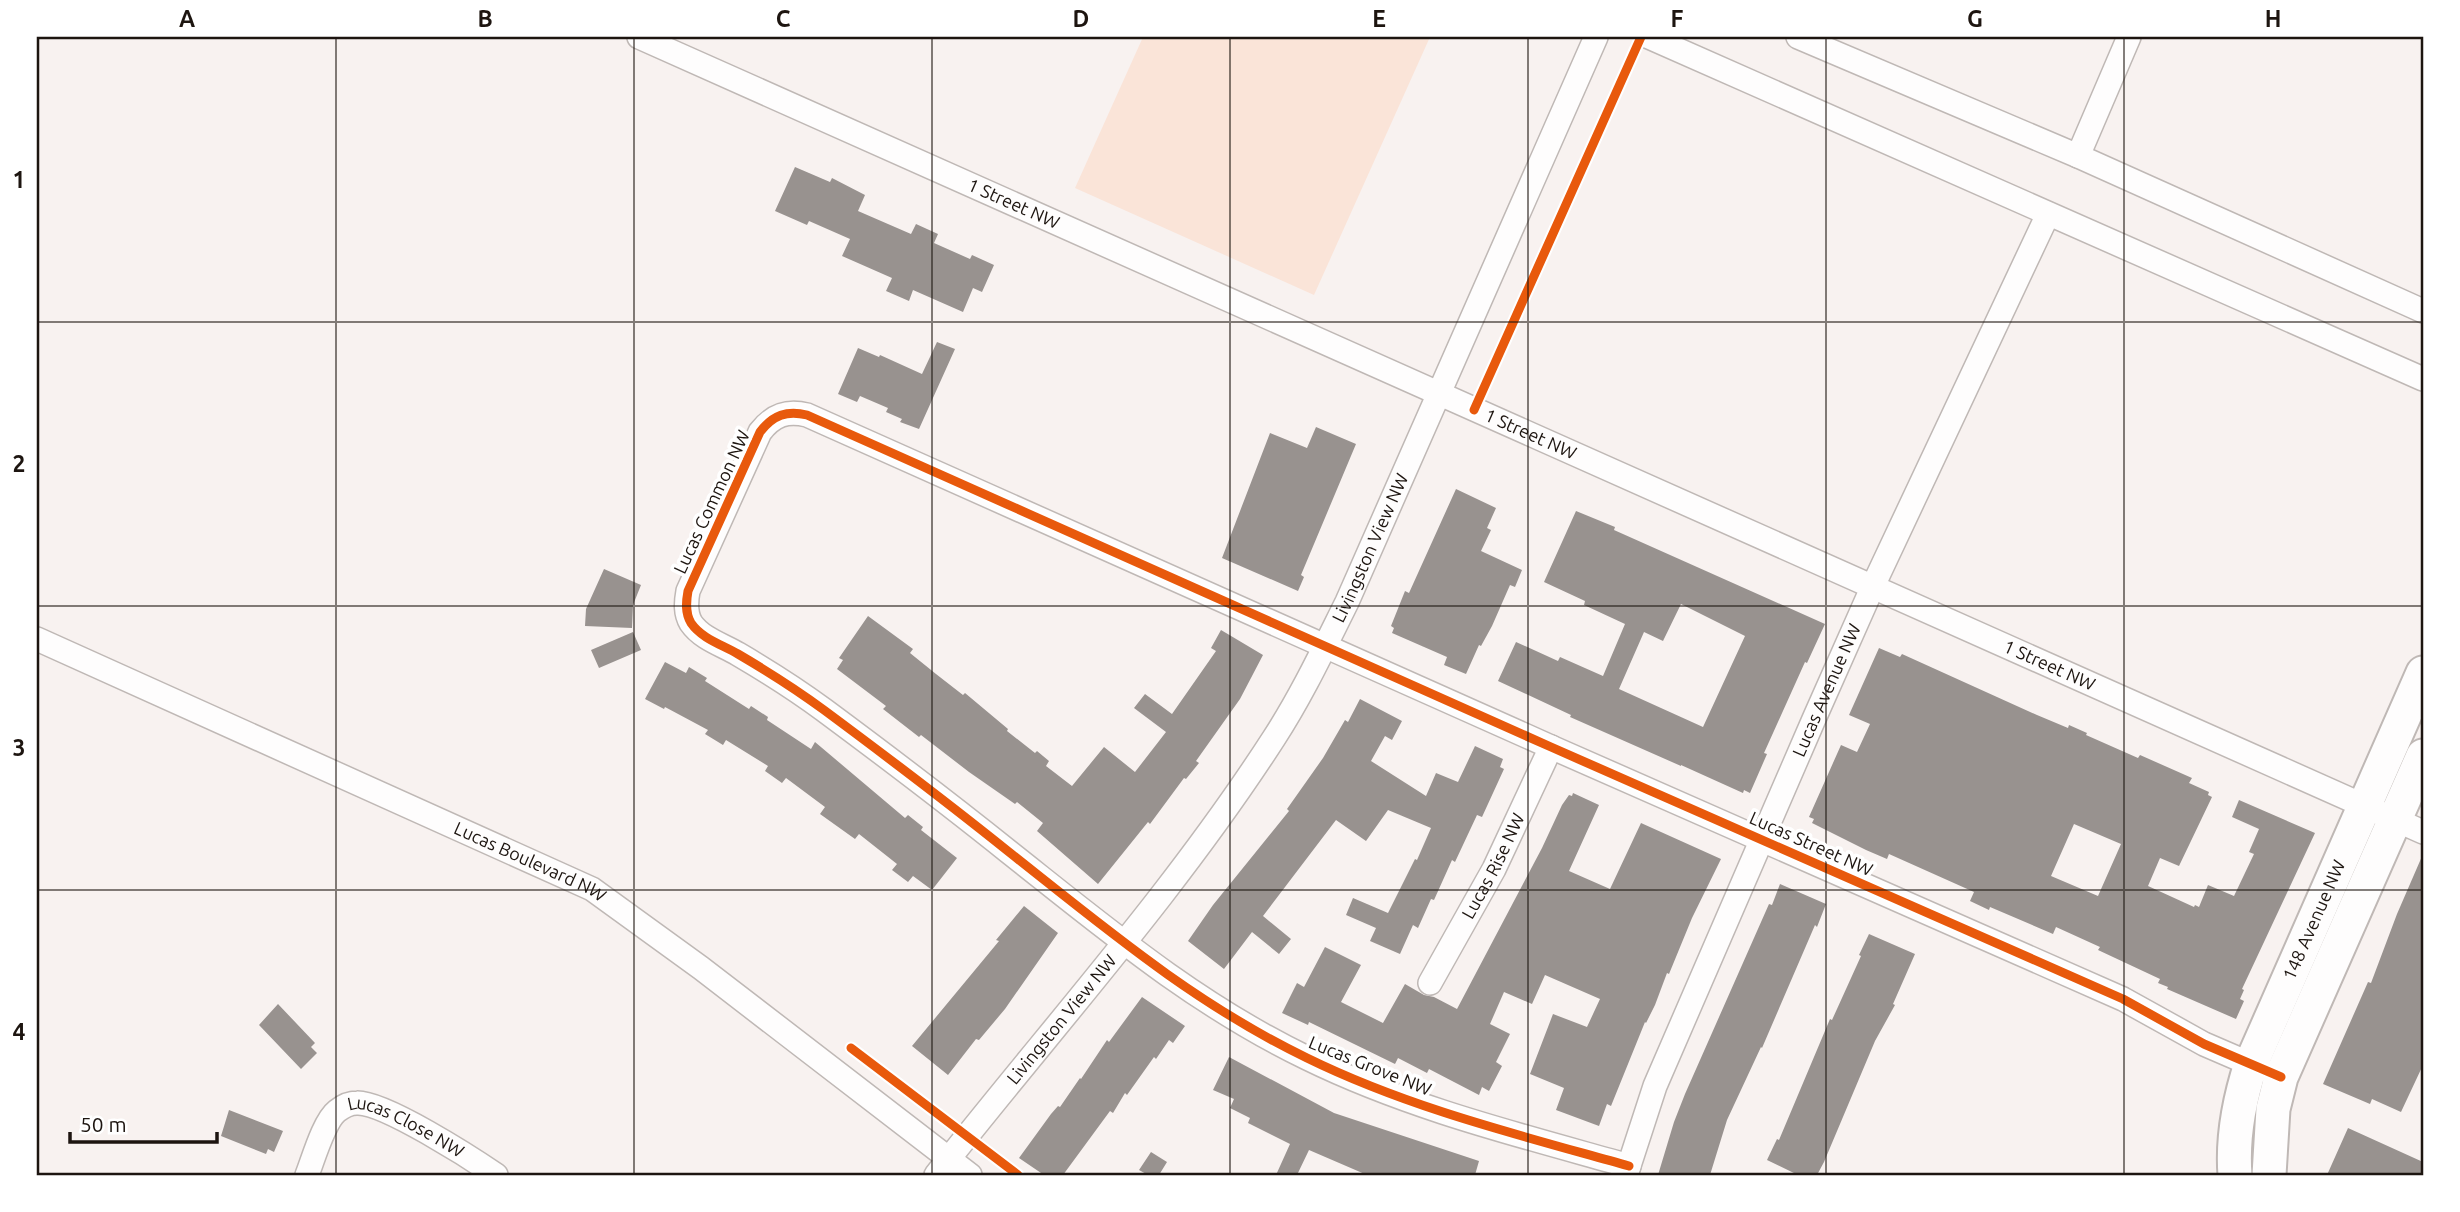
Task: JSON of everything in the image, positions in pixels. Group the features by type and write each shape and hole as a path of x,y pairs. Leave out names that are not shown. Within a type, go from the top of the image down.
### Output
{"street":[{"name":"1 Street NW","path":"639,37 2395,819"},
{"name":"Livingston View NW","path":"942,1167 1123,943 1275,737 1347,602 1596,37"},
{"path":"1648,37 2423,379"},
{"path":"1798,37 2078,156 2423,311"},
{"path":"2078,156 2129,37"},
{"name":"Lucas Avenue NW","path":"1628,1171 1655,1086 1873,586 2048,214"},
{"name":"Lucas Common NW","path":"1123,943 827,712 736,653 711,640 691,623 687,612 688,591 760,432 777,416 787,413 807,415 1325,646"},
{"name":"Lucas Boulevard NW","path":"37,639 592,889 701,968 942,1167 970,1175"},
{"name":"Lucas Street NW","path":"1325,646 2123,999 2204,1044 2281,1077"},
{"name":"148 Avenue NW","path":"2235,1175 2236,1122 2251,1064 2395,819 2423,673"},
{"name":"Lucas Rise NW","path":"1430,984 1494,869 1550,747"},
{"name":"148 Avenue NW","path":"2269,1175 2273,1108 2281,1077 2423,756"},
{"name":"Lucas Grove NW","path":"1123,943 1181,985 1241,1022 1306,1057 1390,1095 1628,1171"},
{"name":"Lucas Close NW","path":"307,1175 334,1113 357,1102 370,1105 435,1136 496,1175"}],"shaded area":[{"path":"1143,37 1430,37 1314,295 1075,188"}],"building":[{"path":"795,167 830,182 832,178 865,195 858,211 911,234 916,224 938,234 934,243 970,259 972,255 994,265 982,292 973,288 963,312 913,290 909,301 886,291 892,278 842,256 850,239 809,221 807,225 775,211"},
{"path":"937,342 955,349 919,429 900,422 902,419 886,412 888,408 860,396 857,402 838,394 858,348 922,374"},
{"path":"1316,427 1356,444 1301,575 1304,577 1298,591 1222,558 1270,433 1307,448"},
{"path":"1456,489 1496,508 1487,528 1491,530 1481,551 1522,570 1515,587 1510,585 1466,674 1444,665 1447,657 1392,633 1394,628 1391,626 1405,591 1409,593"},
{"path":"1576,511 1825,624 1764,753 1767,754 1750,793 1744,790 1743,793 1570,717 1571,715 1498,681 1516,642 1558,661 1560,657 1603,676 1625,624 1544,582","holes":["1681,604 1745,636 1703,727 1619,689 1644,632 1663,641"]},
{"path":"604,569 641,585 633,605 632,628 585,626 586,609"},
{"path":"868,616 913,649 910,653 963,695 965,693 1008,729 1007,731 1049,761 1046,766 1072,786 1104,747 1135,772 1166,732 1134,708 1145,694 1172,714 1216,651 1211,648 1221,630 1263,655 1240,699 1196,761 1199,763 1098,884 1037,831 1043,823 921,735 919,737 883,709 886,706 837,669 843,660 839,658"},
{"path":"633,632 641,650 599,668 591,650"},
{"path":"1879,648 1900,657 1902,654 2037,715 2068,728 2069,725 2138,758 2140,755 2192,778 2189,783 2209,792 2208,795 2212,797 2179,866 2160,858 2148,886 2194,907 2199,907 2208,885 2234,896 2254,854 2249,852 2259,829 2232,817 2239,800 2315,833 2242,989 2244,990 2240,999 2244,1001 2236,1019 2167,989 2168,987 2158,983 2160,979 2098,950 2100,947 2056,927 2053,934 1990,907 1989,910 1970,901 1974,892 1889,854 1887,859 1812,823 1814,819 1809,817 1841,745 1857,752 1870,724 1849,715","holes":["2074,824 2121,844 2098,896 2051,876"]},
{"path":"665,662 686,673 689,667 707,678 705,681 749,709 751,706 811,749 815,742 905,818 908,815 923,827 921,830 957,858 932,890 913,876 908,882 892,870 897,864 859,834 855,839 820,814 825,807 786,778 782,783 765,771 768,766 726,740 723,745 705,734 708,730 645,699"},
{"path":"1360,699 1402,721 1392,740 1385,736 1371,761 1426,796 1436,773 1458,782 1475,746 1503,759 1500,767 1504,769 1482,817 1477,815 1434,900 1431,899 1418,928 1413,925 1400,954 1370,941 1376,928 1346,915 1353,898 1388,913 1431,828 1388,810 1366,841 1336,820 1263,916 1291,939 1279,954 1252,932 1224,969 1188,941 1213,905 1289,811 1287,809 1323,758 1345,720 1348,722"},
{"path":"1573,793 1599,805 1569,871 1610,889 1641,823 1721,859 1645,1022 1611,1106 1607,1104 1599,1126 1556,1110 1564,1088 1530,1074 1553,1014 1587,1027 1600,999 1545,975 1532,1004 1504,992 1490,1024 1510,1034 1496,1062 1502,1066 1489,1091 1482,1087 1479,1095 1429,1069 1427,1073 1398,1058 1395,1064 1309,1022 1308,1025 1282,1013 1297,983 1304,987 1325,947 1361,965 1341,1002 1383,1023 1405,984 1457,1009 1562,805"},
{"path":"2423,854 2423,1065 2401,1112 2372,1099 2370,1104 2323,1084 2368,982 2371,983"},
{"path":"1780,884 1826,904 1817,927 1815,925 1762,1048 1727,1120 1710,1175 1658,1175 1685,1094"},
{"path":"1024,906 1058,933 1005,1009 979,1040 976,1039 948,1075 912,1046 999,941 996,940"},
{"path":"1869,934 1915,954 1893,1004 1895,1005 1875,1041 1824,1162 1817,1175 1798,1175 1767,1160 1777,1139 1779,1140"},
{"path":"1142,997 1185,1026 1173,1043 1169,1040 1156,1059 1154,1057 1063,1175 1044,1175 1019,1158"},
{"path":"278,1004 315,1043 311,1047 317,1053 301,1069 259,1025"},
{"path":"1229,1057 1334,1113 1479,1161 1475,1175 1367,1175 1309,1150 1297,1175 1276,1175 1290,1144 1248,1123 1250,1118 1230,1108 1234,1099 1213,1090"},
{"path":"229,1110 283,1131 274,1152 268,1149 266,1154 221,1136"},
{"path":"2348,1128 2423,1162 2423,1175 2327,1175"},
{"path":"1151,1152 1167,1162 1159,1175 1148,1175 1139,1170"}],"cycle path":[{"path":"1474,410 1641,37"},
{"path":"1629,1166 1506,1131 1385,1092 1266,1037 1152,963 814,703 696,629 688,615 688,591 765,426 781,415 807,415 2123,999 2204,1044 2281,1077"},
{"path":"851,1048 1018,1175"}]}
